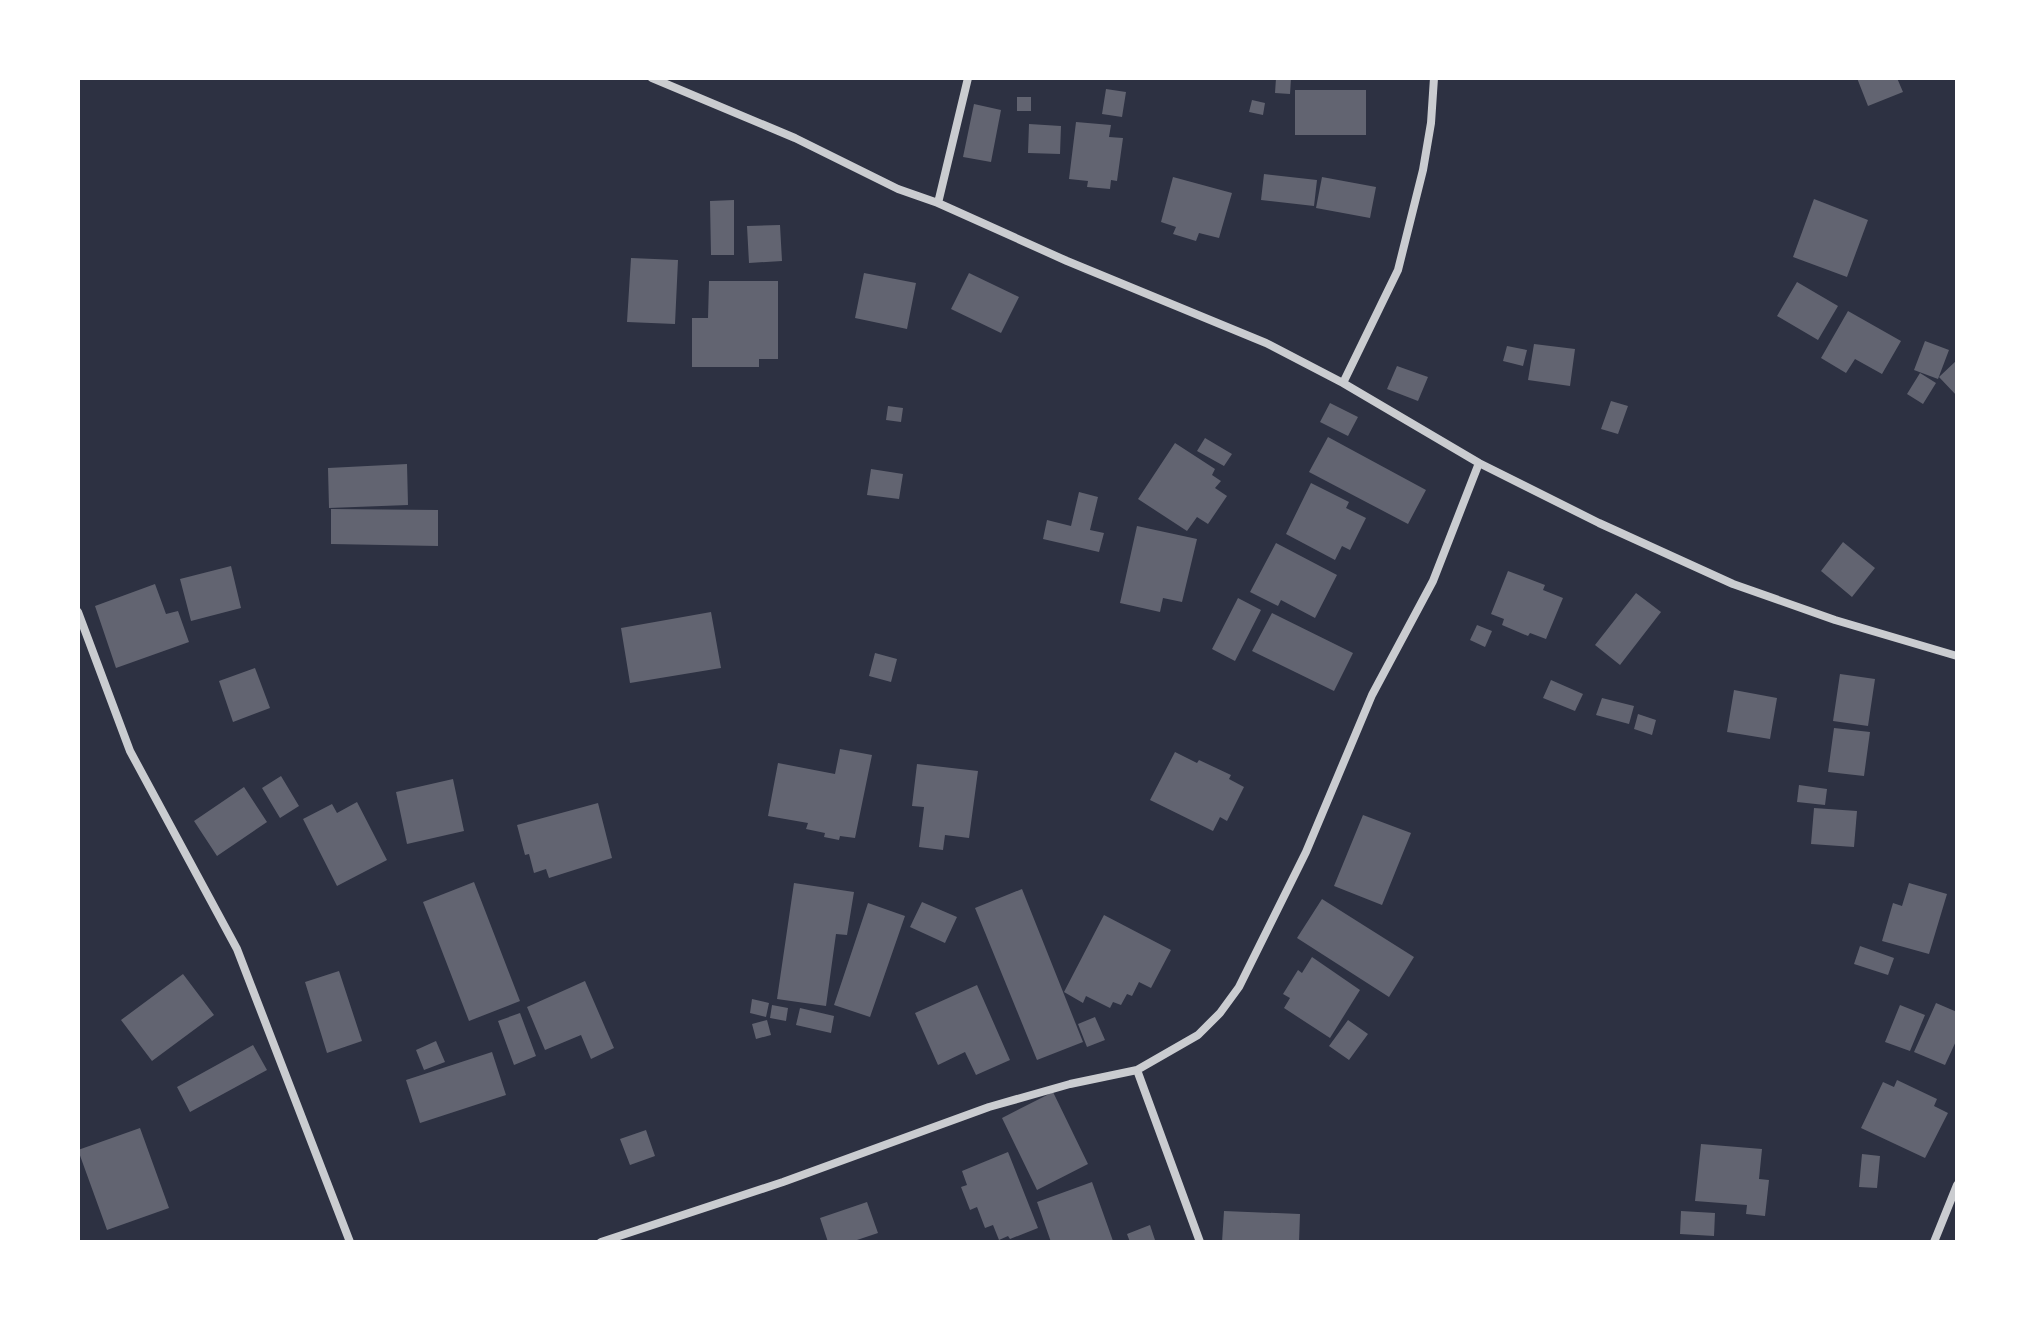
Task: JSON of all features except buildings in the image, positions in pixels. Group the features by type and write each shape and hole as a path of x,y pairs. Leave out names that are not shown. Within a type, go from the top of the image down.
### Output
{"street":[{"path":"652,78 795,138 898,189 938,203 1067,261 1266,343 1343,383 1479,463 1599,523 1733,584 1835,620 1957,656"},
{"path":"938,203 968,78"},
{"path":"1343,383 1398,270 1423,170 1434,78"},
{"path":"601,1242 783,1182 989,1107 1070,1084 1137,1070 1198,1035 1220,1013 1239,987 1306,852 1372,695 1433,581 1479,463"},
{"path":"78,612 130,751 237,949 350,1242"},
{"path":"1137,1070 1200,1242"},
{"path":"1934,1242 1957,1185"}]}
